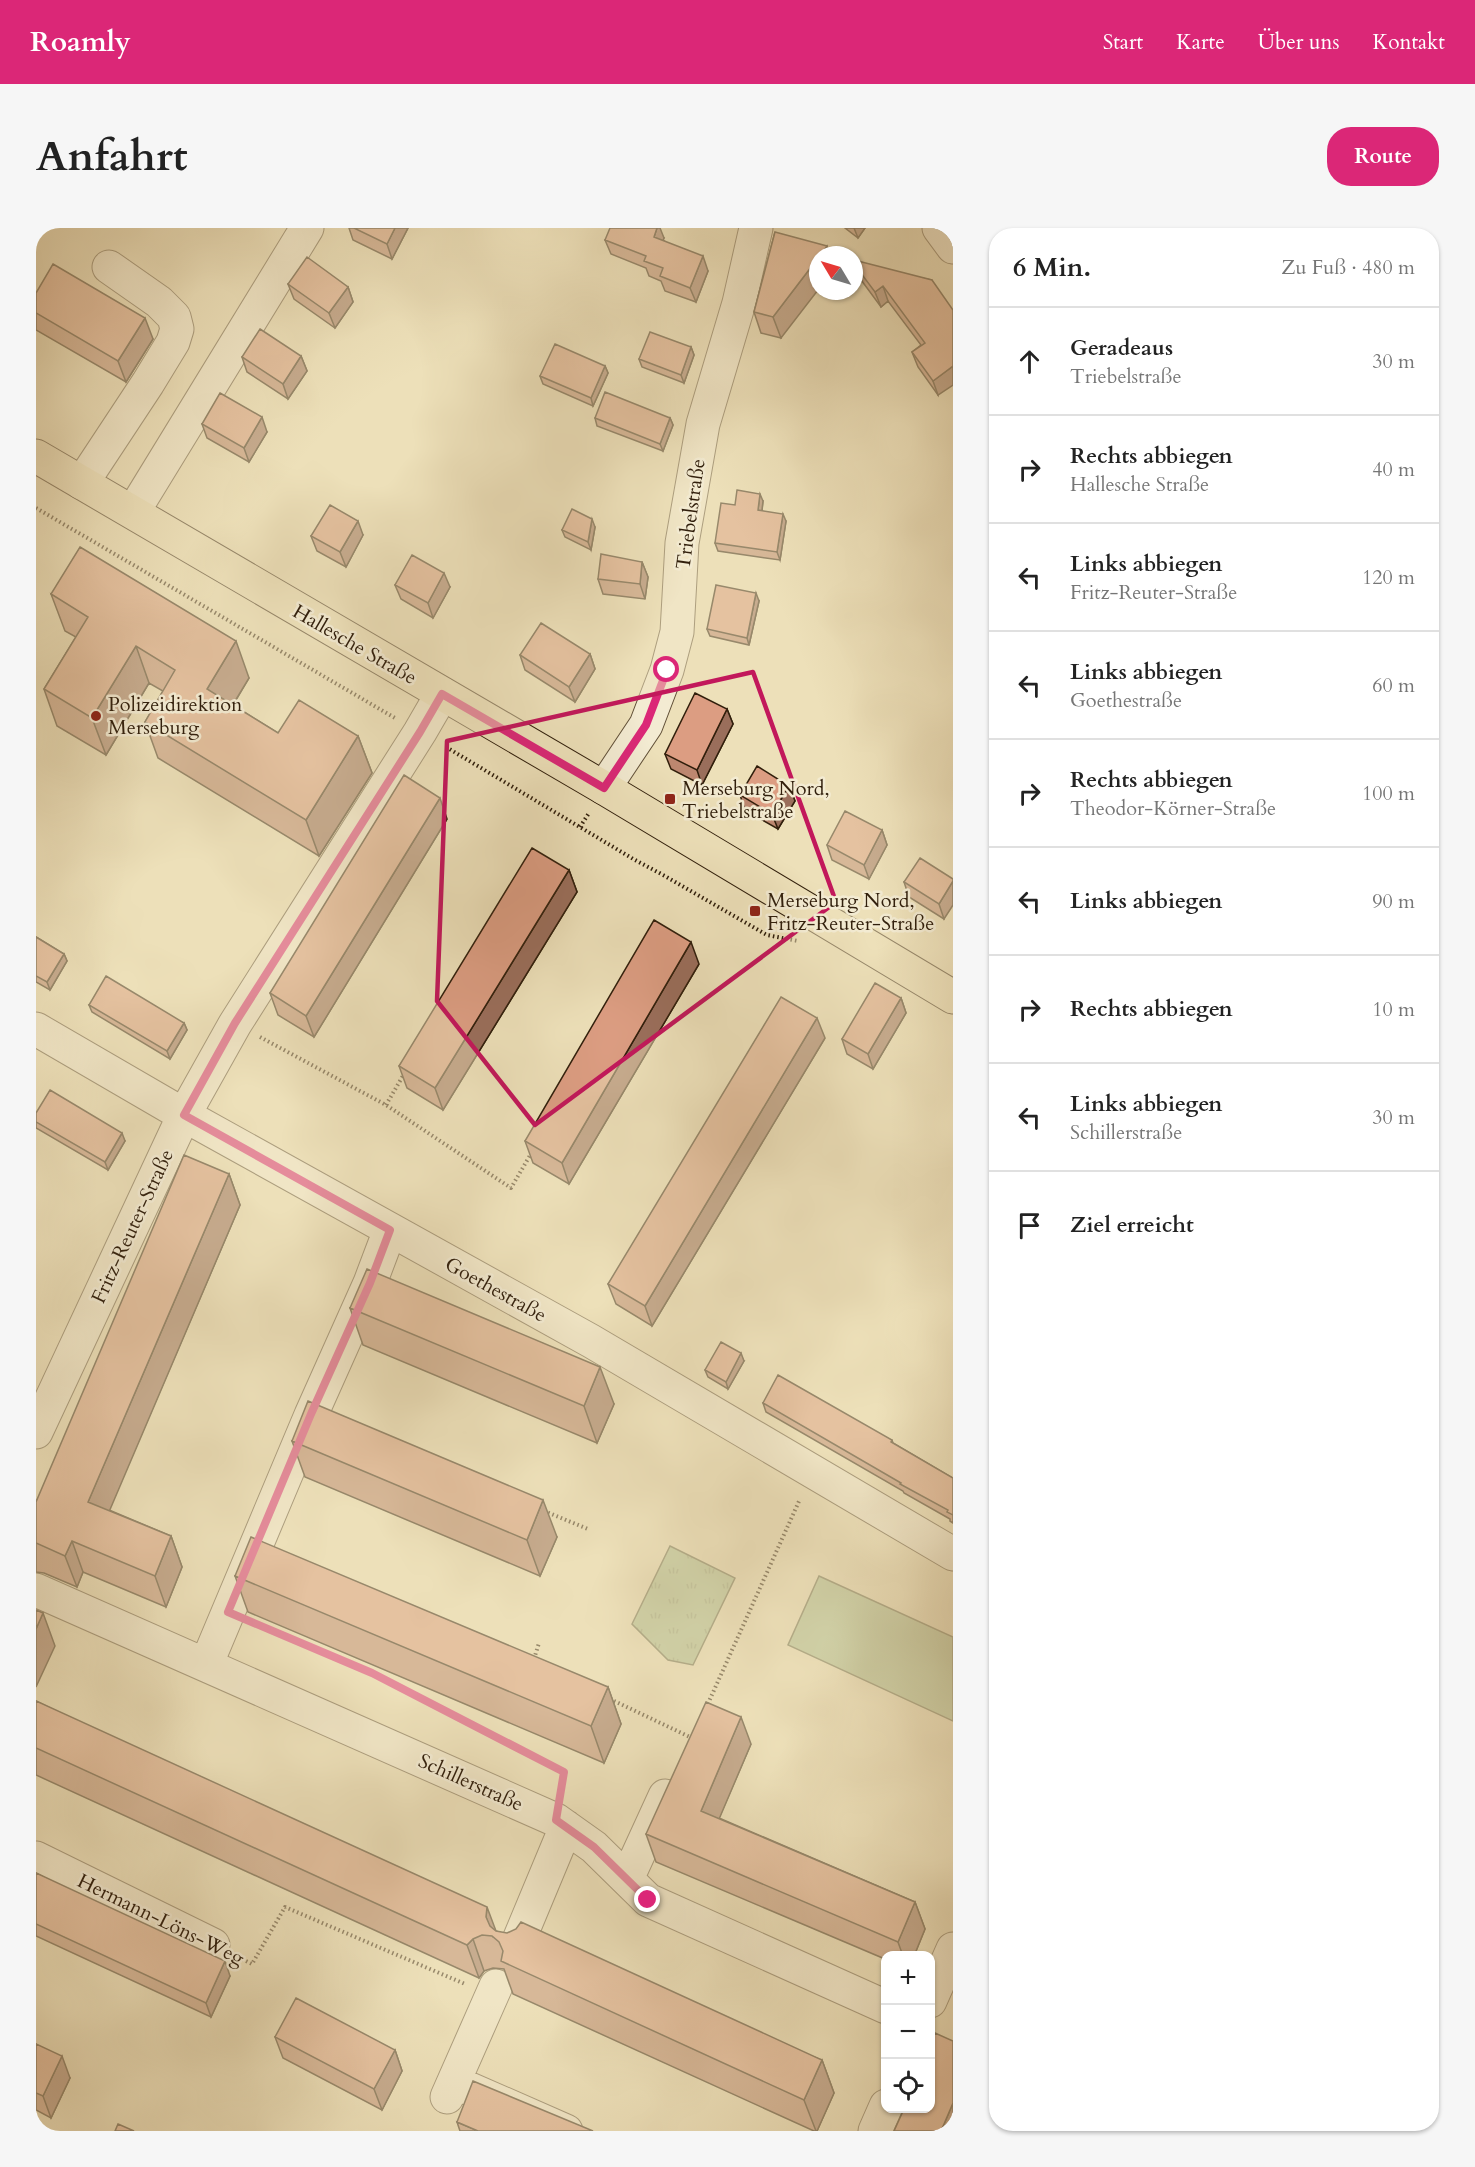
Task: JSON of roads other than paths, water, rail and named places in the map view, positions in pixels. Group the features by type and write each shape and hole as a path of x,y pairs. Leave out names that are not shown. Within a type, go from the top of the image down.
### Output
{"main road":[{"name":"Hallesche Straße","path":"36,456 604,788 953,997"}],"street":[{"path":"133,512 307,228"},
{"name":"Triebelstraße","path":"604,788 646,725 667,670 677,632 682,543 703,424 739,303 756,228"},
{"path":"939,228 953,247"},
{"path":"82,483 148,383 173,342 177,329 174,317 159,302 109,267"},
{"name":"Fritz-Reuter-Straße","path":"36,1432 184,1115 235,1023 442,694"},
{"name":"Goethestraße","path":"36,1029 184,1115 591,1341 953,1554"},
{"path":"206,1665 311,1414 370,1283 390,1230"},
{"name":"Schillerstraße","path":"36,1590 561,1823 594,1847 648,1900 881,2005"},
{"path":"627,1879 698,1726"},
{"path":"516,1947 561,1823"},
{"name":"Hermann-Löns-Weg","path":"36,1858 213,1945"},
{"path":"935,1991 953,1949"},
{"path":"494,1991 450,2090 566,2131"},
{"path":"934,2005 953,2016"},
{"path":"875,2131 882,2113"}],"place":[{"name":"Polizeidirektion Merseburg","path":"96,716"},
{"name":"Merseburg Nord, Triebelstraße","path":"670,799"},
{"name":"Merseburg Nord, Fritz-Reuter-Straße","path":"755,911"}]}
